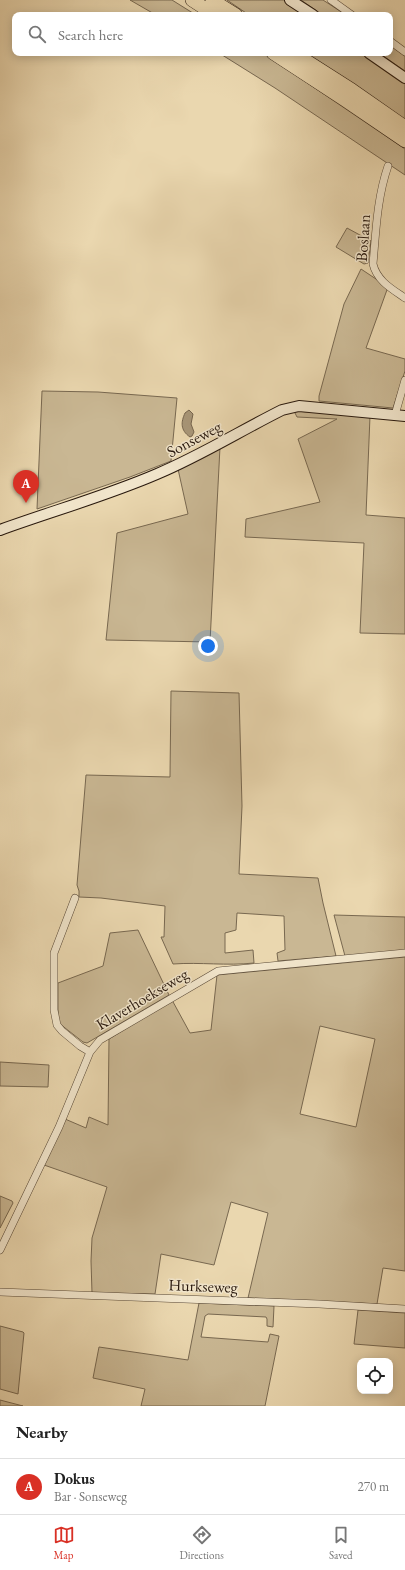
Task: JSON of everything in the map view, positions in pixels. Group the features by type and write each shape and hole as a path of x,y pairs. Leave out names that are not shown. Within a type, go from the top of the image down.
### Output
{"highway":[{"path":"192,0 210,12"},
{"path":"212,0 231,12"},
{"path":"278,56 405,141"},
{"path":"299,56 352,90 405,127"}],"main road":[{"path":"290,0 308,12"},
{"path":"374,56 405,78"},
{"name":"Sonseweg","path":"0,530 158,474 290,407 299,406 400,415"}],"street":[{"path":"331,0 348,12"},
{"path":"393,43 405,52"},
{"name":"Boslaan","path":"388,166 382,183 373,264 375,273 381,281 405,298"},
{"path":"400,415 405,380"},
{"path":"74,898 54,953 54,1010 57,1025 62,1031 90,1052"},
{"name":"Klaverhoekseweg","path":"0,1250 59,1127 90,1052 100,1040 218,971 405,953"},
{"name":"Hurkseweg","path":"0,1292 319,1304 405,1309"}],"shaded area":[{"path":"130,0 172,0 191,12 151,12"},
{"path":"227,0 285,0 303,12 245,12"},
{"path":"301,0 323,0 341,12 319,12"},
{"path":"393,47 405,56 405,71 383,56 393,56"},
{"path":"224,56 269,57 405,149 405,175 275,88"},
{"path":"309,56 367,56 405,83 405,120"},
{"path":"347,228 371,241 368,263 364,264 336,247"},
{"path":"361,269 388,287 366,348 405,359 405,371 393,408 319,401 319,396 344,304"},
{"path":"42,391 98,392 177,398 171,461 130,477 37,509"},
{"path":"189,410 193,414 191,424 194,432 190,437 184,432 182,426 185,413"},
{"path":"294,411 370,416 366,515 405,518 405,634 360,633 364,543 245,537 246,519 320,502 298,439 337,419 297,417"},
{"path":"220,447 210,642 106,640 117,533 188,514 178,469"},
{"path":"171,691 239,693 242,806 239,874 318,878 336,956 278,961 277,953 285,950 284,916 237,913 236,930 225,933 225,953 253,950 254,963 173,964 161,937 164,937 165,906 101,898 79,897 77,885 86,775 170,777"},
{"path":"334,915 405,917 405,951 345,956"},
{"path":"138,930 169,995 87,1043 83,1042 60,1024 58,1018 58,983 103,966 110,933"},
{"path":"405,957 405,1271 383,1268 377,1304 248,1298 268,1213 231,1202 214,1265 161,1254 155,1294 92,1293 92,1238 107,1187 44,1165 65,1119 86,1128 89,1117 108,1125 109,1039 172,1000 190,1033 211,1030 217,975","holes":["320,1026 375,1039 356,1127 300,1114"]},
{"path":"0,1062 49,1065 48,1087 0,1086"},
{"path":"0,1196 12,1201 13,1203 0,1228"},
{"path":"199,1303 274,1306 273,1327 267,1326 266,1317 208,1314 205,1316 201,1337 268,1342 270,1334 279,1336 265,1406 141,1406 145,1389 93,1378 99,1347 188,1360"},
{"path":"358,1310 405,1313 405,1348 354,1344"},
{"path":"0,1326 24,1333 18,1394 0,1389"},
{"path":"0,1400 23,1406 0,1406"}],"place":[{"name":"Dokus","path":"26,503"}]}
